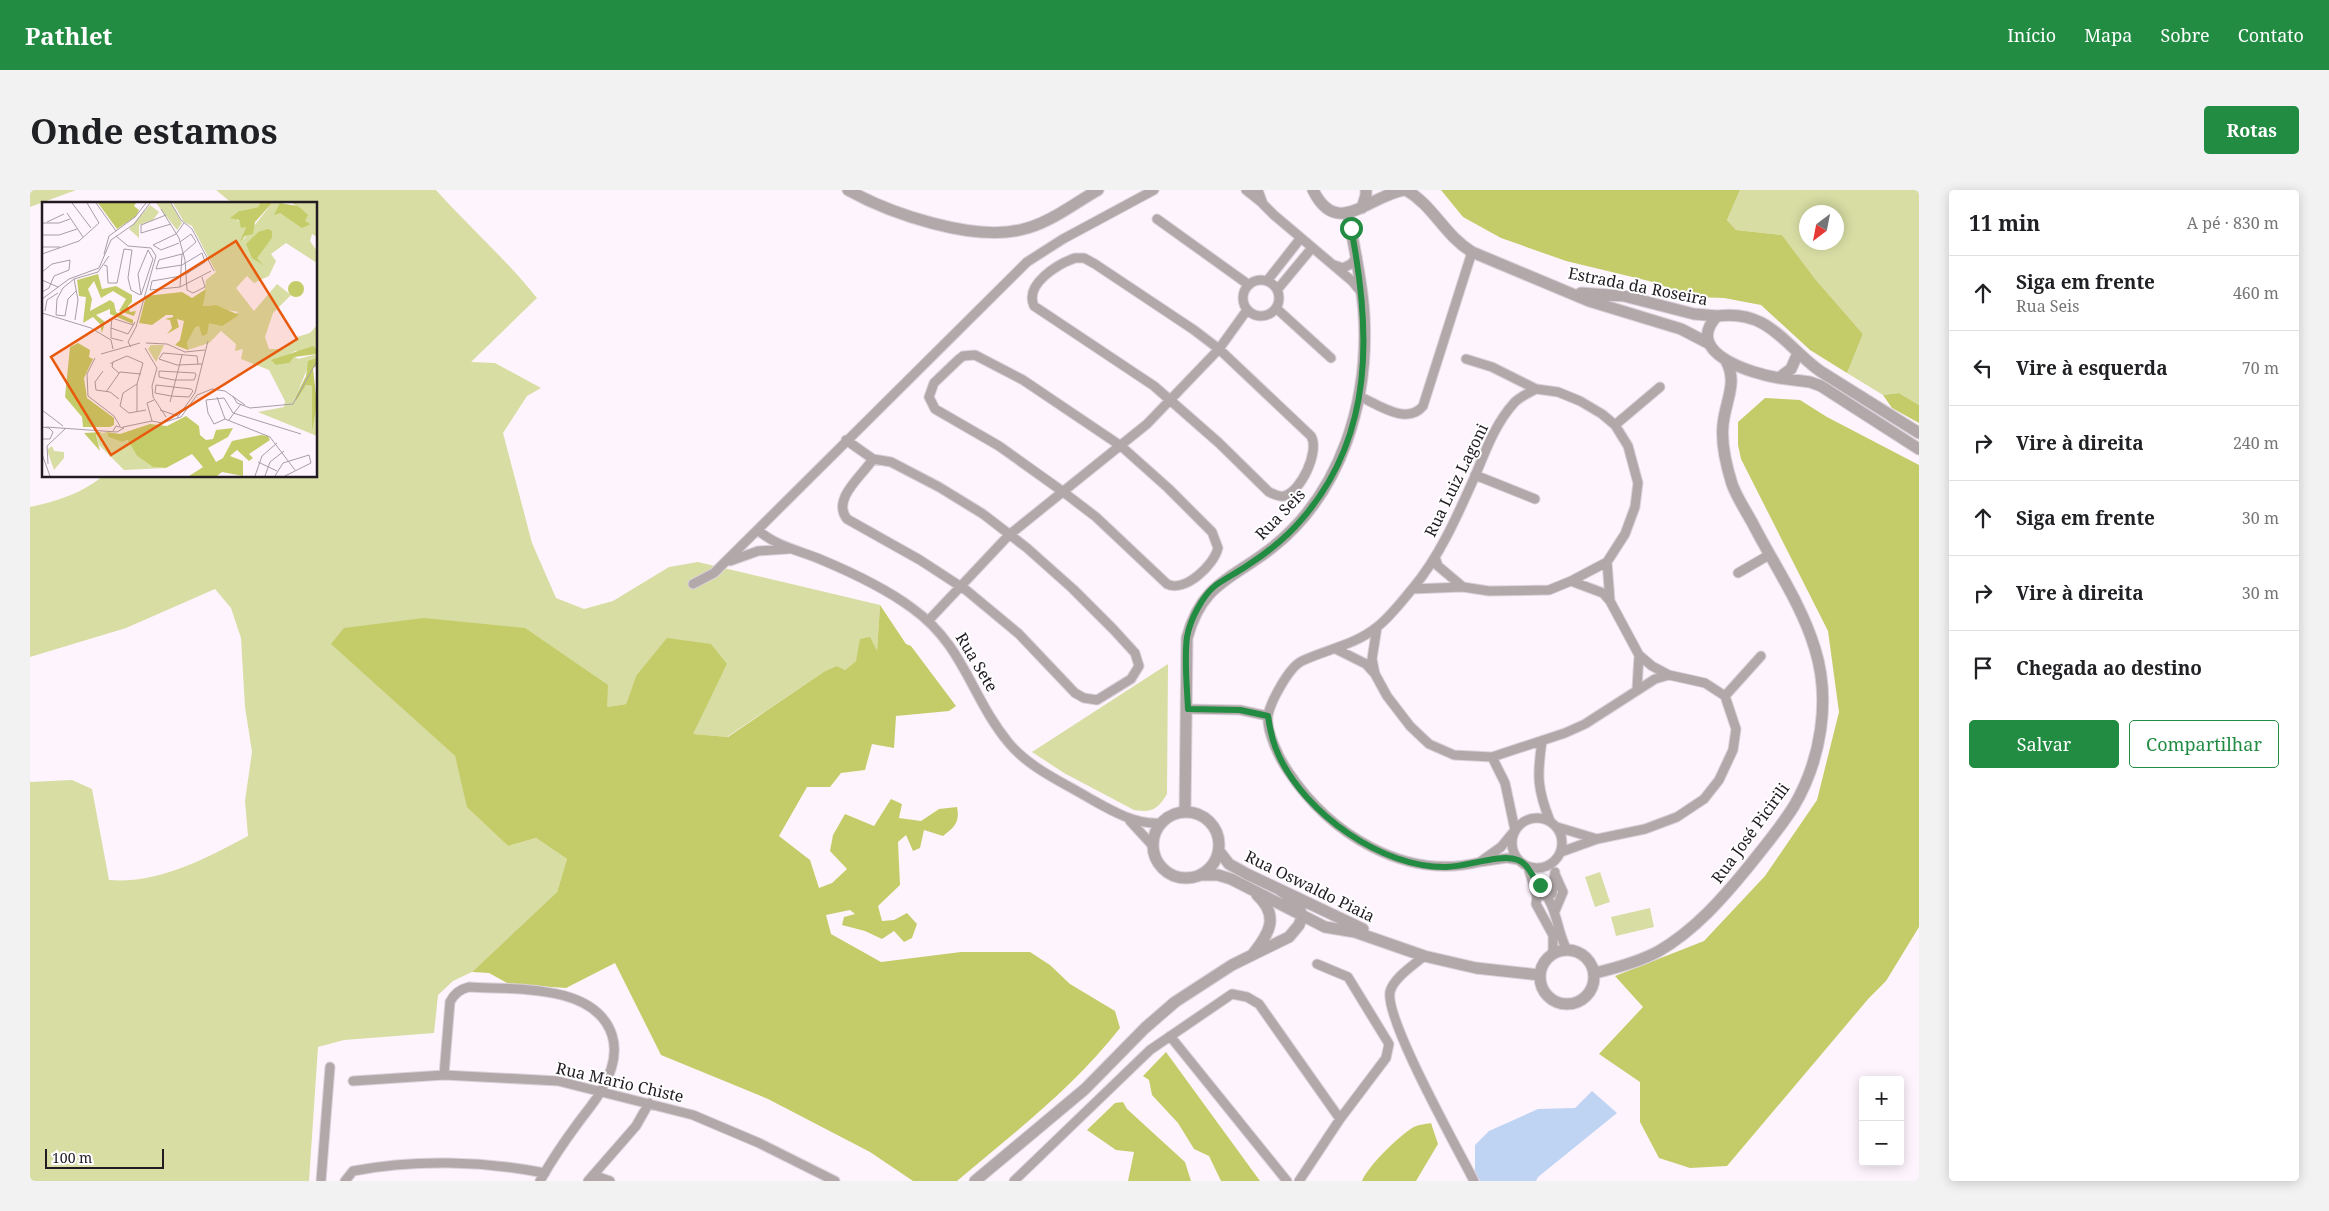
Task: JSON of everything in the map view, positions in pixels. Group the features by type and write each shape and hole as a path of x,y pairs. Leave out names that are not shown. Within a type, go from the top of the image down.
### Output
{"street":[{"path":"848,190 887,208 952,228 976,233 997,234 1040,224 1098,190"},
{"path":"693,584 714,573 1027,262 1063,239 1154,190"},
{"path":"1246,190 1300,239 1352,281 1362,293"},
{"path":"1258,190 1263,204"},
{"path":"1314,190 1319,203 1327,210 1337,214 1348,214"},
{"path":"1362,208 1366,190"},
{"name":"Estrada da Roseira","path":"1348,214 1386,194 1405,190 1418,198 1455,240 1472,252 1613,309 1681,329 1708,343 1725,359 1754,374 1810,382 1821,386 1919,448"},
{"name":"Rua Seis","path":"1185,812 1188,709 1187,638 1197,610 1216,585 1274,546 1313,505 1341,456 1353,422 1359,396 1364,352 1362,293 1348,214"},
{"path":"1157,219 1249,285"},
{"path":"1267,281 1300,239"},
{"path":"1277,290 1311,248"},
{"path":"1359,396 1404,415 1415,412 1423,406 1472,252"},
{"path":"1329,263 1343,268 1351,264 1356,257"},
{"path":"1075,258 1084,258 1173,314 1219,349 1313,440 1314,454 1298,485 1284,496 1269,492 1219,442 1171,400 1106,352 1038,310 1032,298 1036,285 1066,262 1075,258"},
{"path":"1257,280 1267,281 1277,290 1279,299 1276,308 1265,316 1256,316 1248,310 1243,297 1249,285 1257,280"},
{"name":"Estrada da Roseira","path":"1554,286 1585,294 1624,296 1694,314 1740,316 1762,322 1784,337 1798,353 1820,371 1919,433"},
{"path":"1276,308 1331,358"},
{"path":"928,621 1009,535 1121,446 1171,400 1219,349 1248,310"},
{"name":"Estrada da Roseira","path":"1708,343 1707,330 1716,316"},
{"path":"1780,378 1791,369 1798,353"},
{"path":"975,355 1010,372 1121,446 1168,488 1212,532 1217,540 1216,556 1186,584 1175,587 1167,584 1096,517 1062,491 998,446 932,406 929,397 931,387 962,356 975,355"},
{"path":"1412,589 1463,587 1489,591 1548,590 1571,581 1607,562 1632,521 1638,483 1628,446 1615,426 1602,414 1580,401 1558,392 1536,389 1492,367 1466,359"},
{"path":"1725,359 1731,374 1731,393"},
{"path":"1731,393 1741,381 1754,374"},
{"path":"1615,426 1660,387"},
{"name":"Rua Luiz Lagoni","path":"1463,587 1438,566 1435,557 1475,475 1485,448 1515,401 1536,389"},
{"name":"Rua José Picirili","path":"1595,973 1622,966 1658,951 1706,915 1728,892 1788,813 1808,777 1821,729 1823,697 1816,651 1805,620 1734,490 1725,463 1722,425 1731,393"},
{"path":"846,440 874,459 891,462 939,487 983,514 1009,535 1073,589 1135,653 1139,666 1134,677 1097,700 1080,696 1019,634 959,586 920,560 852,522 844,515 843,500 874,459"},
{"path":"1475,475 1535,499"},
{"name":"Rua Sete","path":"758,530 772,540 860,577 912,608 928,621 952,647 994,721 1010,744 1028,761 1056,779 1126,818 1145,835 1153,846"},
{"path":"723,564 740,556 758,551 794,549"},
{"path":"1738,573 1769,555"},
{"path":"1435,557 1412,589 1378,627 1336,649 1300,662 1284,680 1268,716 1279,757 1291,776 1327,818 1359,840 1411,863 1444,867 1507,858 1518,860 1528,867 1542,868 1553,864 1562,852 1597,838 1645,829 1676,817 1704,799 1719,780 1733,750 1736,729 1725,696 1705,683 1669,675 1652,666 1639,655 1610,600 1603,593 1571,581"},
{"path":"1607,562 1610,600"},
{"path":"1375,674 1372,659 1378,627"},
{"path":"1336,649 1366,664 1375,674 1396,710 1429,744 1454,755 1492,758 1586,724 1637,689 1655,679 1669,675"},
{"path":"1637,689 1639,655"},
{"path":"1725,696 1761,656"},
{"path":"1188,709 1240,710 1268,716"},
{"path":"1542,741 1537,772 1540,792 1553,824 1561,834 1562,852"},
{"path":"1492,758 1505,783 1515,830 1512,846 1518,860"},
{"path":"1185,812 1198,814 1213,826 1218,838 1219,851 1210,868 1200,875 1181,878 1169,873 1159,864 1153,846 1155,834 1162,823 1172,815 1185,812"},
{"name":"Rua Sete","path":"1126,818 1145,823 1162,823"},
{"path":"1480,862 1501,847 1515,830 1527,820 1534,818 1597,838"},
{"name":"Rua Oswaldo Piaia","path":"1219,851 1229,864 1391,944"},
{"path":"1553,864 1563,892 1555,911"},
{"path":"1528,867 1533,879 1536,904 1545,917 1553,936 1553,953"},
{"path":"1545,917 1547,898 1555,874"},
{"name":"Rua Oswaldo Piaia","path":"1200,875 1218,875 1249,888 1325,926 1355,932 1424,956 1476,968 1539,975"},
{"path":"1533,879 1540,885 1555,911 1560,938 1567,950"},
{"path":"1249,888 1264,902 1270,920 1267,934 1252,956"},
{"path":"1280,890 1292,899 1302,916 1299,925 1289,938"},
{"path":"975,1181 1085,1089 1158,1016 1212,976 1301,932 1325,926"},
{"path":"1567,950 1584,955 1589,960 1595,973 1594,983 1585,999 1575,1004 1567,1005 1548,997 1542,989 1539,975 1544,962 1553,953 1567,950"},
{"path":"1424,956 1395,984 1390,993 1394,1012 1398,1029 1410,1055 1474,1181"},
{"path":"1299,1181 1340,1119 1386,1058 1389,1044 1348,977 1317,964"},
{"path":"345,1181 353,1171 418,1164 476,1164 517,1167 542,1177 556,1152 602,1091 612,1071 615,1044 604,1018 580,1000 547,993 469,987 458,991 450,1002 444,1075"},
{"path":"1014,1181 1150,1050 1232,994 1247,997 1259,1004 1340,1119"},
{"path":"1170,1036 1288,1181"},
{"path":"321,1181 330,1067"},
{"name":"Rua Mario Chiste","path":"353,1081 444,1075 558,1081 694,1115 767,1147 835,1181"},
{"path":"590,1178 636,1126 649,1103"},
{"path":"590,1178 610,1181"}],"green space":[{"path":"30,190 76,190 42,202 30,207"},
{"path":"216,190 436,190 500,256 537,298 471,362 495,363 541,388 527,396 503,433 532,543 556,598 584,609 613,601 669,567 698,562 880,605 877,652 856,661 845,670 837,666 825,671 727,737 692,734 727,664 636,676 626,704 607,707 332,644 455,756 468,807 508,846 536,838 567,859 557,892 472,972 453,981 438,995 434,1033 344,1040 318,1047 309,1181 30,1181 30,782 72,780 92,789 109,880 145,878 163,874 198,861 248,836 245,801 252,752 245,707 241,638 231,608 215,589 126,628 30,657 30,507 68,496 86,488 100,478 318,478 318,202 231,202"},
{"path":"1441,190 1740,190 1727,220 1736,230 1782,235 1816,280 1863,334 1847,373 1810,350 1761,305 1724,298 1695,297 1649,281 1566,261 1501,238 1463,217"},
{"path":"1740,190 1919,190 1919,405 1899,393 1883,395 1847,373 1863,334 1816,280 1782,235 1736,230 1727,220"},
{"path":"1899,393 1919,405 1919,423 1892,408 1883,395"},
{"path":"1765,398 1800,400 1827,417 1919,465 1919,927 1886,981 1869,998 1727,1166 1690,1168 1659,1158 1640,1122 1640,1082 1599,1054 1643,1007 1615,976 1704,941 1765,876 1817,800 1839,712 1828,631 1741,459 1738,445 1738,422"},
{"path":"880,605 906,644 911,646 956,706 949,711 896,716 894,748 872,744 865,770 841,773 830,787 807,787 779,836 810,860 819,888 832,883 847,869 830,851 833,835 845,814 874,826 891,799 902,804 899,818 921,821 939,809 957,807 958,817 956,824 943,836 924,830 920,848 913,851 906,835 898,842 900,885 878,906 882,921 894,920 907,913 917,924 912,938 904,942 894,931 882,939 865,931 842,925 844,917 855,914 850,910 826,915 831,934 881,962 961,952 1030,952 1050,965 1070,984 1115,1011 1120,1028 1102,1050 1063,1090 957,1181 913,1181 870,1152 768,1099 661,1055 615,963 566,988 509,984 489,973 472,972 557,892 567,859 536,838 508,846 467,807 455,756 331,644 344,628 424,618 525,628 608,685 607,707 626,704 636,676 667,638 711,644 727,664 693,734 728,737 825,671 837,666 845,670 856,661 860,639 870,637 877,651"},
{"path":"1168,664 1167,794 1154,809 1145,811 1134,810 1064,773 1032,752"},
{"path":"1600,872 1610,902 1595,907 1585,877"},
{"path":"1650,908 1654,927 1616,936 1611,917"},
{"path":"1166,1052 1260,1181 1221,1181 1209,1156 1194,1149 1178,1123 1152,1095 1149,1080 1143,1076"},
{"path":"1123,1102 1127,1109 1185,1162 1191,1181 1128,1181 1134,1152 1116,1150 1087,1130 1115,1103"},
{"path":"1431,1123 1438,1144 1416,1181 1362,1181 1384,1152 1406,1132 1414,1127"}],"water":[{"path":"1592,1091 1617,1113 1538,1177 1536,1181 1480,1181 1475,1171 1475,1145 1489,1131 1538,1109 1575,1108"}],"route":[{"path":"1351,228 1360,275 1365,334 1361,384 1348,438 1324,489 1302,519 1288,534 1248,566 1216,585 1197,610 1187,638 1188,709 1209,711 1240,710 1268,716 1272,738 1279,757 1291,776 1306,796 1327,818 1359,840 1411,863 1444,867 1464,866 1507,858 1518,860 1528,867 1533,879 1540,885"}]}
